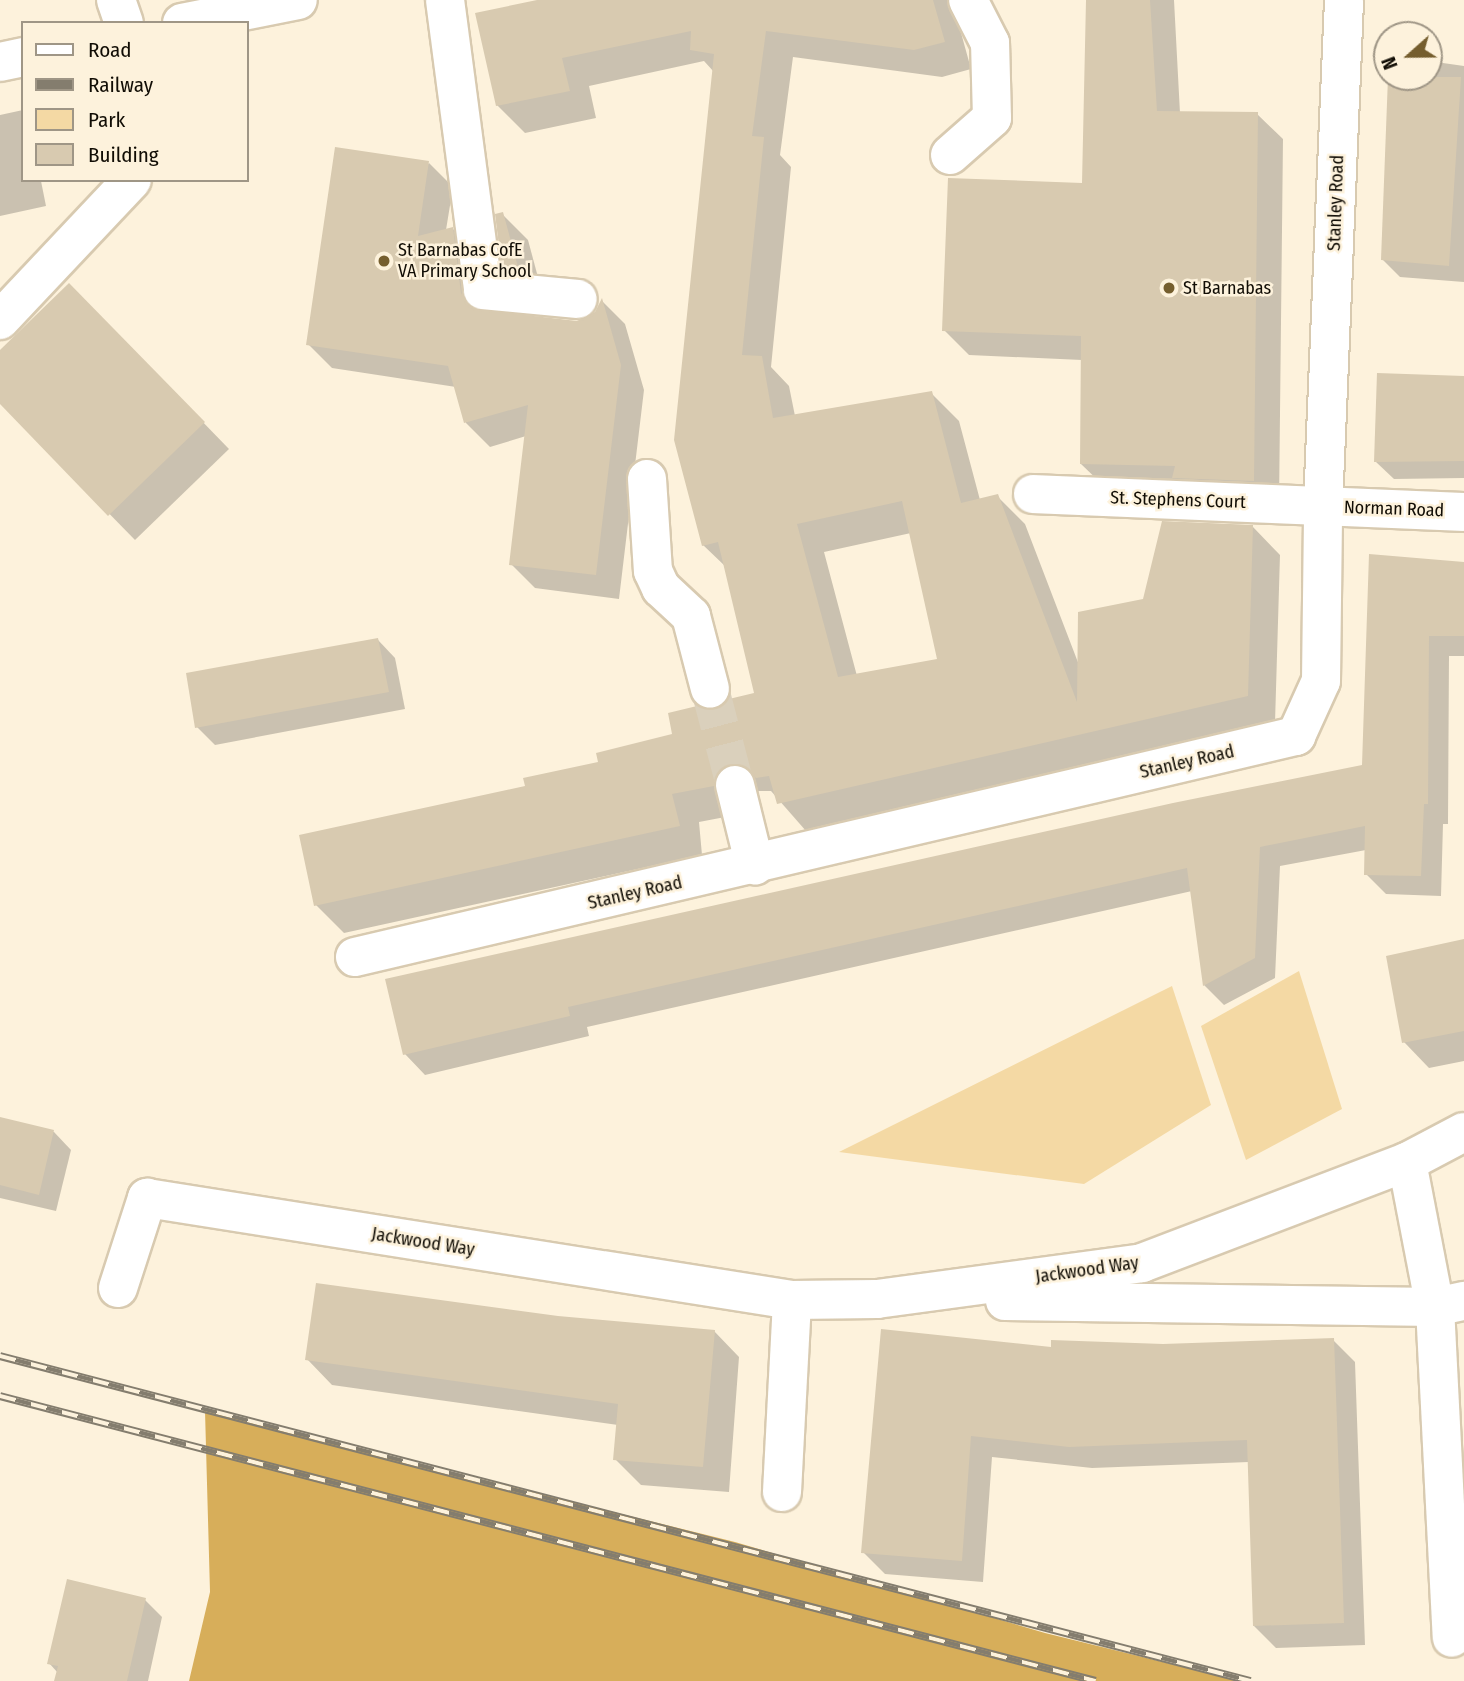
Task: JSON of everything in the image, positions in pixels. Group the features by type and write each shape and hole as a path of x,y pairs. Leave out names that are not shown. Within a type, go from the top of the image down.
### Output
{"street":[{"path":"116,0 123,21"},
{"path":"192,21 298,0"},
{"path":"445,0 483,290 578,299"},
{"path":"950,155 992,118 990,43 968,0"},
{"name":"Stanley Road","path":"355,957 755,866 1296,736 1321,681 1323,506 1344,0"},
{"path":"0,62 21,57"},
{"path":"0,320 130,182"},
{"path":"647,479 653,571 661,588 691,616 710,689"},
{"name":"St. Stephens Court","path":"1033,494 1323,506"},
{"name":"Norman Road","path":"1323,506 1464,512"},
{"path":"735,785 755,866"},
{"name":"Jackwood Way","path":"118,1288 148,1198 792,1300 877,1299 1142,1262 1407,1162 1464,1132"},
{"path":"1407,1162 1450,1304 1452,1639"},
{"path":"877,1299 1450,1304"},
{"path":"782,1492 792,1300"}],"green space":[{"path":"1299,971 1342,1109 1246,1160 1201,1026"},
{"path":"1172,986 1211,1105 1084,1184 839,1152"}],"shaded area":[{"path":"205,1411 735,1542 1045,1633 1240,1681 189,1681 210,1592"}],"building":[{"path":"537,0 933,0 945,42 914,50 766,31 752,136 764,137 742,355 762,356 773,418 932,391 961,503 998,494 1077,702 1078,612 1143,599 1162,521 1253,525 1248,696 777,804 769,776 756,778 742,764 730,764 719,770 714,786 672,794 680,826 314,906 299,835 525,786 523,778 598,762 596,753 672,734 668,713 697,706 715,710 729,699 754,693 718,542 702,546 674,440 714,54 690,50 691,31 562,58 570,91 496,106 475,13","holes":["902,501 937,659 838,677 797,524"]},
{"name":"St Barnabas","path":"1086,0 1150,0 1157,111 1258,112 1254,481 1172,478 1175,466 1080,464 1081,336 942,331 948,178 1082,183"},
{"path":"1443,77 1461,77 1449,266 1381,260 1387,91 1443,91"},
{"path":"335,147 429,161 418,236 453,227 461,293 472,309 577,321 595,312 602,298 621,365 596,575 509,565 528,405 464,423 448,366 306,345"},
{"path":"503,212 519,271 502,270 495,214"},
{"path":"69,283 205,422 108,516 0,404 0,350"},
{"path":"1377,373 1464,376 1464,461 1374,462"},
{"path":"1369,554 1464,562 1464,636 1429,636 1428,804 1424,804 1421,876 1364,875 1365,826 1260,847 1255,958 1203,986 1187,868 568,1007 570,1016 403,1055 385,979 1173,803 1362,765"},
{"path":"378,638 389,692 195,728 186,673"},
{"path":"1464,939 1464,1031 1402,1043 1386,956"},
{"path":"0,1117 54,1130 39,1195 0,1185"},
{"path":"316,1283 558,1316 715,1330 703,1467 613,1460 618,1404 305,1360"},
{"path":"881,1329 1051,1347 1051,1340 1163,1344 1334,1338 1344,1623 1253,1626 1247,1440 1069,1447 971,1436 962,1561 861,1553"},
{"path":"67,1579 146,1598 127,1681 54,1681 58,1666 47,1664"}],"tunnel":[{"path":"710,689 735,785"}],"railway":[{"path":"0,1356 1250,1681"},
{"path":"0,1396 1096,1681"}],"place":[{"name":"St Barnabas CofE VA Primary School","path":"384,261"},
{"name":"St Barnabas","path":"1169,288"}]}
